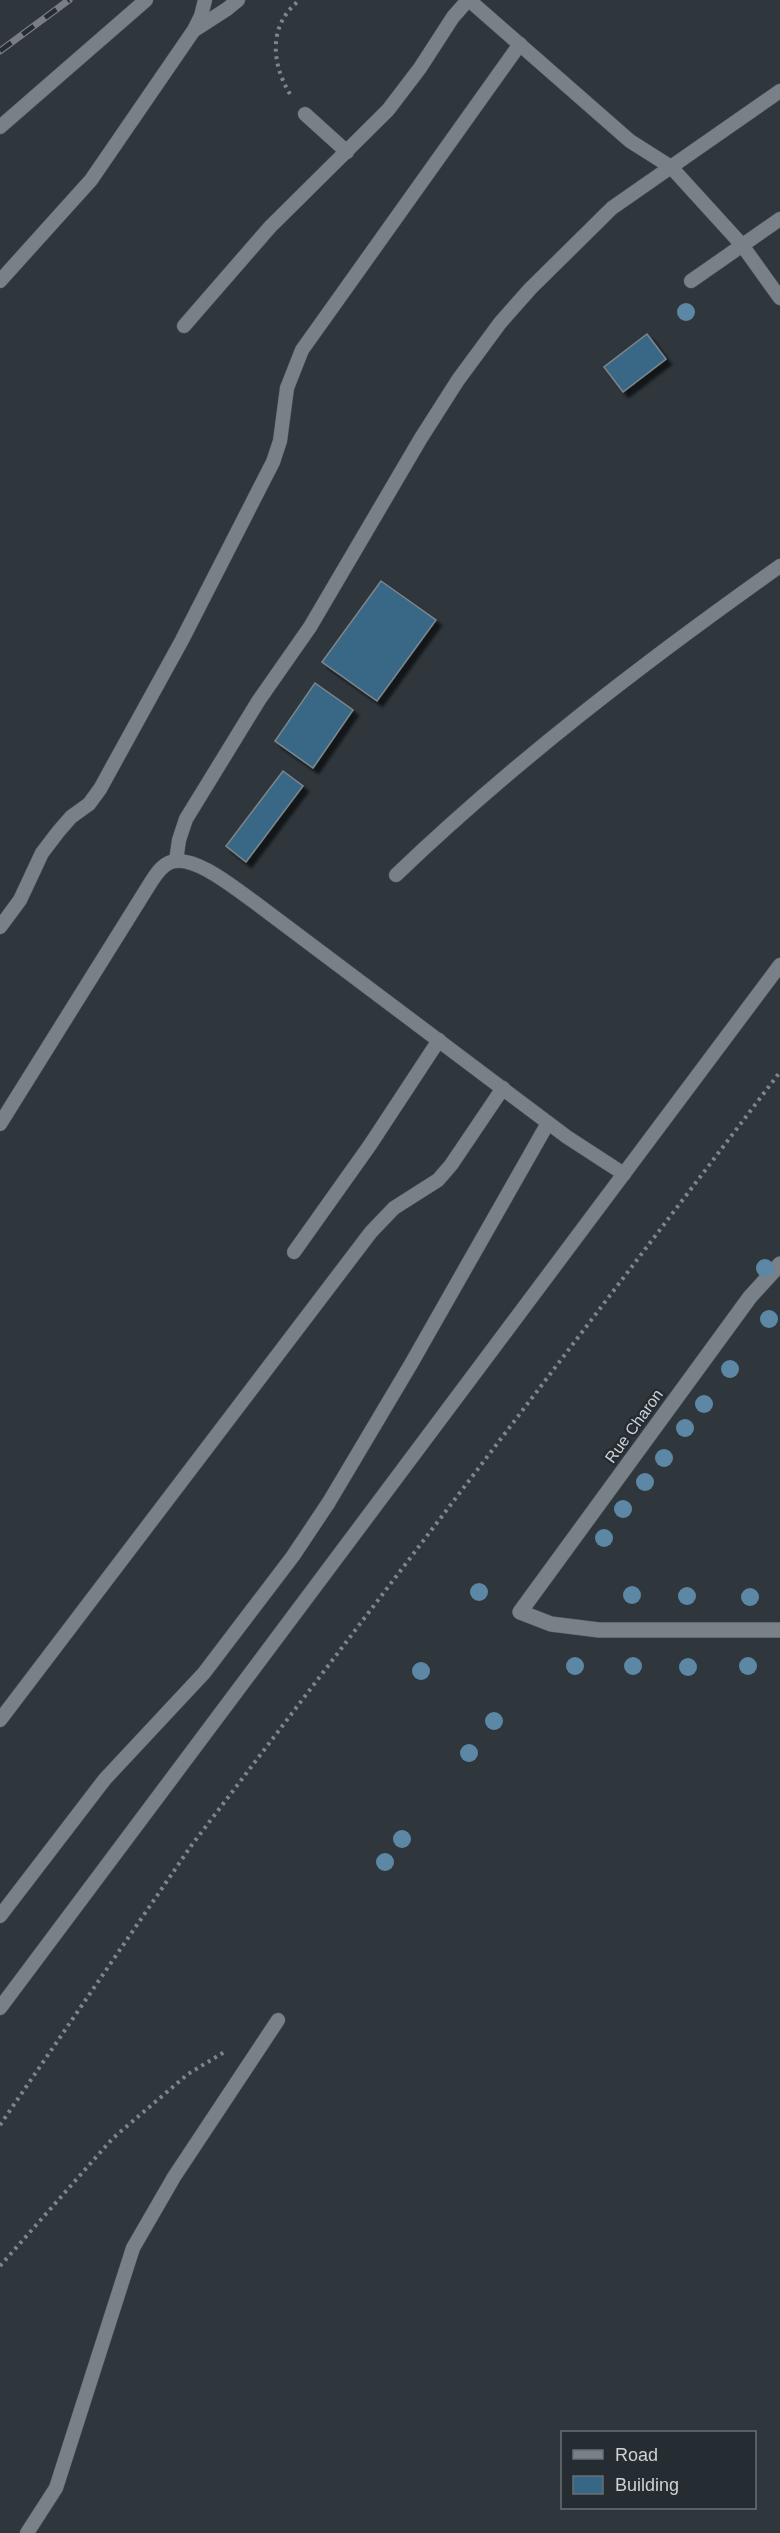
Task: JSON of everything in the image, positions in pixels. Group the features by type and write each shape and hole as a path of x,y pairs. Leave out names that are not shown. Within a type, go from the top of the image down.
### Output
{"street":[{"name":"Rue Charon","path":"780,1264 750,1297 520,1612 551,1624 599,1630 780,1630"}],"lane":[{"path":"0,127 146,0"},
{"path":"0,281 91,180 194,30 205,0"},
{"path":"194,30 238,0"},
{"path":"184,326 270,227 401,94 453,17 468,0 630,141 671,167 742,245 780,298"},
{"path":"0,927 20,900 42,854 58,832 88,804 100,789 182,640 273,462 280,441 287,388 302,350 520,44"},
{"path":"176,861 186,819 259,700 310,627 374,514 458,380 500,323 567,251 612,208 780,91"},
{"path":"305,114 346,152"},
{"path":"691,281 780,219"},
{"path":"396,875 502,778 695,627 780,566"},
{"path":"0,1124 151,882 164,866 176,861 199,866 216,876 548,1123 624,1174"},
{"path":"0,2007 780,965"},
{"path":"294,1252 370,1145 439,1040"},
{"path":"0,1720 371,1232 394,1208 438,1180 451,1166 503,1088"},
{"path":"0,1916 105,1779 204,1673 299,1547 329,1502 411,1365 548,1123"},
{"path":"27,2533 56,2488 133,2248 174,2177 278,2020"}],"path":[{"path":"300,0 284,17 277,29 275,47 280,77 305,114"},
{"path":"0,2125 191,1846 780,1072"},
{"path":"0,2266 113,2138 188,2074 228,2050"}],"building":[{"path":"647,334 666,359 623,392 604,367"},
{"path":"381,581 436,620 377,701 322,662"},
{"path":"315,683 353,710 313,768 275,741"},
{"path":"283,771 303,786 246,862 226,846"}],"railway":[{"path":"0,51 69,0"}]}
